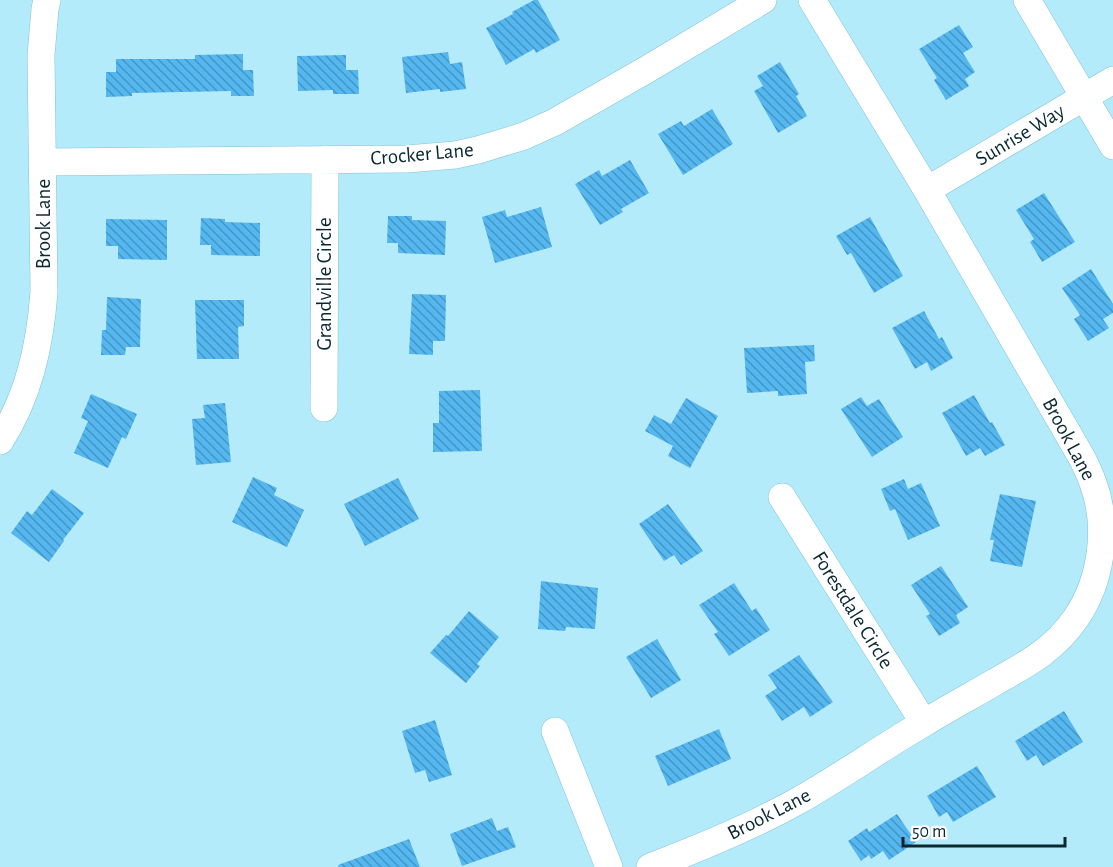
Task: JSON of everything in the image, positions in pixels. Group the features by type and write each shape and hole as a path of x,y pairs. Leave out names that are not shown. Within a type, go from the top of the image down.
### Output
{"street":[{"name":"Brook Lane","path":"0,441 22,400 39,340 44,292 41,55 47,0"},
{"name":"Crocker Lane","path":"43,162 407,159 455,155 478,150 524,136 565,116 763,0"},
{"name":"Brook Lane","path":"650,867 740,831 796,801 1040,656 1064,634 1077,617 1087,599 1098,568 1101,547 1101,515 1094,484 1082,458 927,190 812,0"},
{"path":"1027,0 1113,146"},
{"name":"Sunrise Way","path":"927,190 1113,80"},
{"name":"Grandville Circle","path":"324,408 325,159"},
{"name":"Forestdale Circle","path":"782,497 924,723"},
{"path":"555,731 609,867"}],"building":[{"path":"534,0 538,0 560,40 536,53 534,49 506,65 486,28"},
{"path":"959,25 973,47 963,53 975,72 965,79 969,86 946,100 934,80 937,78 919,49"},
{"path":"448,52 450,64 462,62 466,89 406,93 402,57"},
{"path":"243,54 243,70 253,70 254,96 231,96 231,91 132,93 132,96 106,97 106,72 116,72 116,59 195,59 195,55"},
{"path":"346,55 346,70 358,70 359,94 333,94 333,90 298,91 297,56"},
{"path":"780,62 799,94 796,96 807,116 778,133 754,91 763,86 757,76"},
{"path":"712,109 733,144 683,175 658,134 681,121 684,126"},
{"path":"630,160 649,193 621,209 623,212 600,225 575,184 599,170 602,176"},
{"path":"1044,193 1075,242 1042,262 1030,242 1034,239 1016,210"},
{"path":"541,207 552,247 495,263 482,217 505,210 507,217"},
{"path":"388,216 412,216 412,220 446,221 445,255 398,253 398,243 387,243"},
{"path":"870,217 903,276 874,293 851,253 847,255 836,236"},
{"path":"201,218 225,219 225,222 260,223 260,256 211,255 211,245 200,245"},
{"path":"106,219 167,220 167,260 118,259 118,246 106,246"},
{"path":"1091,269 1113,304 1113,313 1103,319 1109,328 1088,341 1074,319 1080,315 1062,288"},
{"path":"412,294 446,295 445,341 433,341 433,355 409,354"},
{"path":"107,297 141,299 140,347 126,347 125,355 101,355 102,330 106,330"},
{"path":"195,300 244,300 244,326 238,327 239,359 197,359"},
{"path":"924,311 939,339 942,337 953,358 931,371 927,362 915,369 892,328"},
{"path":"814,345 815,361 805,362 807,394 778,396 778,391 747,393 744,348"},
{"path":"480,390 482,451 433,452 433,423 439,423 439,391"},
{"path":"91,394 137,414 126,439 122,437 108,468 74,453 88,421 81,418"},
{"path":"974,395 1005,445 985,456 980,448 966,456 942,413"},
{"path":"861,397 867,406 879,399 903,437 872,457 841,409"},
{"path":"686,398 718,416 690,468 668,456 673,446 645,431 654,415 671,424"},
{"path":"225,403 231,462 196,465 192,419 205,418 203,405"},
{"path":"253,477 277,488 274,495 304,510 287,547 232,522"},
{"path":"398,478 419,519 365,546 344,504"},
{"path":"904,479 908,489 921,483 940,526 908,540 895,509 890,511 881,489"},
{"path":"52,489 84,513 49,562 11,533 27,511 32,515"},
{"path":"1000,494 1036,501 1022,567 990,561 994,540 990,540"},
{"path":"668,504 703,551 681,565 674,555 664,561 639,524"},
{"path":"941,566 968,607 956,615 960,623 939,636 926,616 930,614 911,585"},
{"path":"541,581 598,588 595,629 566,627 565,631 538,629"},
{"path":"734,583 752,611 756,608 770,630 729,656 714,634 718,632 699,605"},
{"path":"469,611 499,637 477,664 480,666 466,683 430,653"},
{"path":"657,639 681,680 651,698 626,657"},
{"path":"799,655 833,702 810,717 804,707 782,721 765,696 777,688 768,675"},
{"path":"1064,711 1083,742 1043,766 1036,755 1027,761 1015,741"},
{"path":"435,720 452,775 429,782 425,770 415,773 402,731"},
{"path":"719,729 731,759 668,786 655,756"},
{"path":"977,766 996,797 953,822 947,812 939,817 927,796"},
{"path":"897,814 916,842 889,860 883,851 871,859 869,855 861,861 848,841 867,828 869,832"},
{"path":"492,818 497,831 508,827 516,847 462,866 450,834"},
{"path":"409,839 420,867 339,867 338,865"}]}
